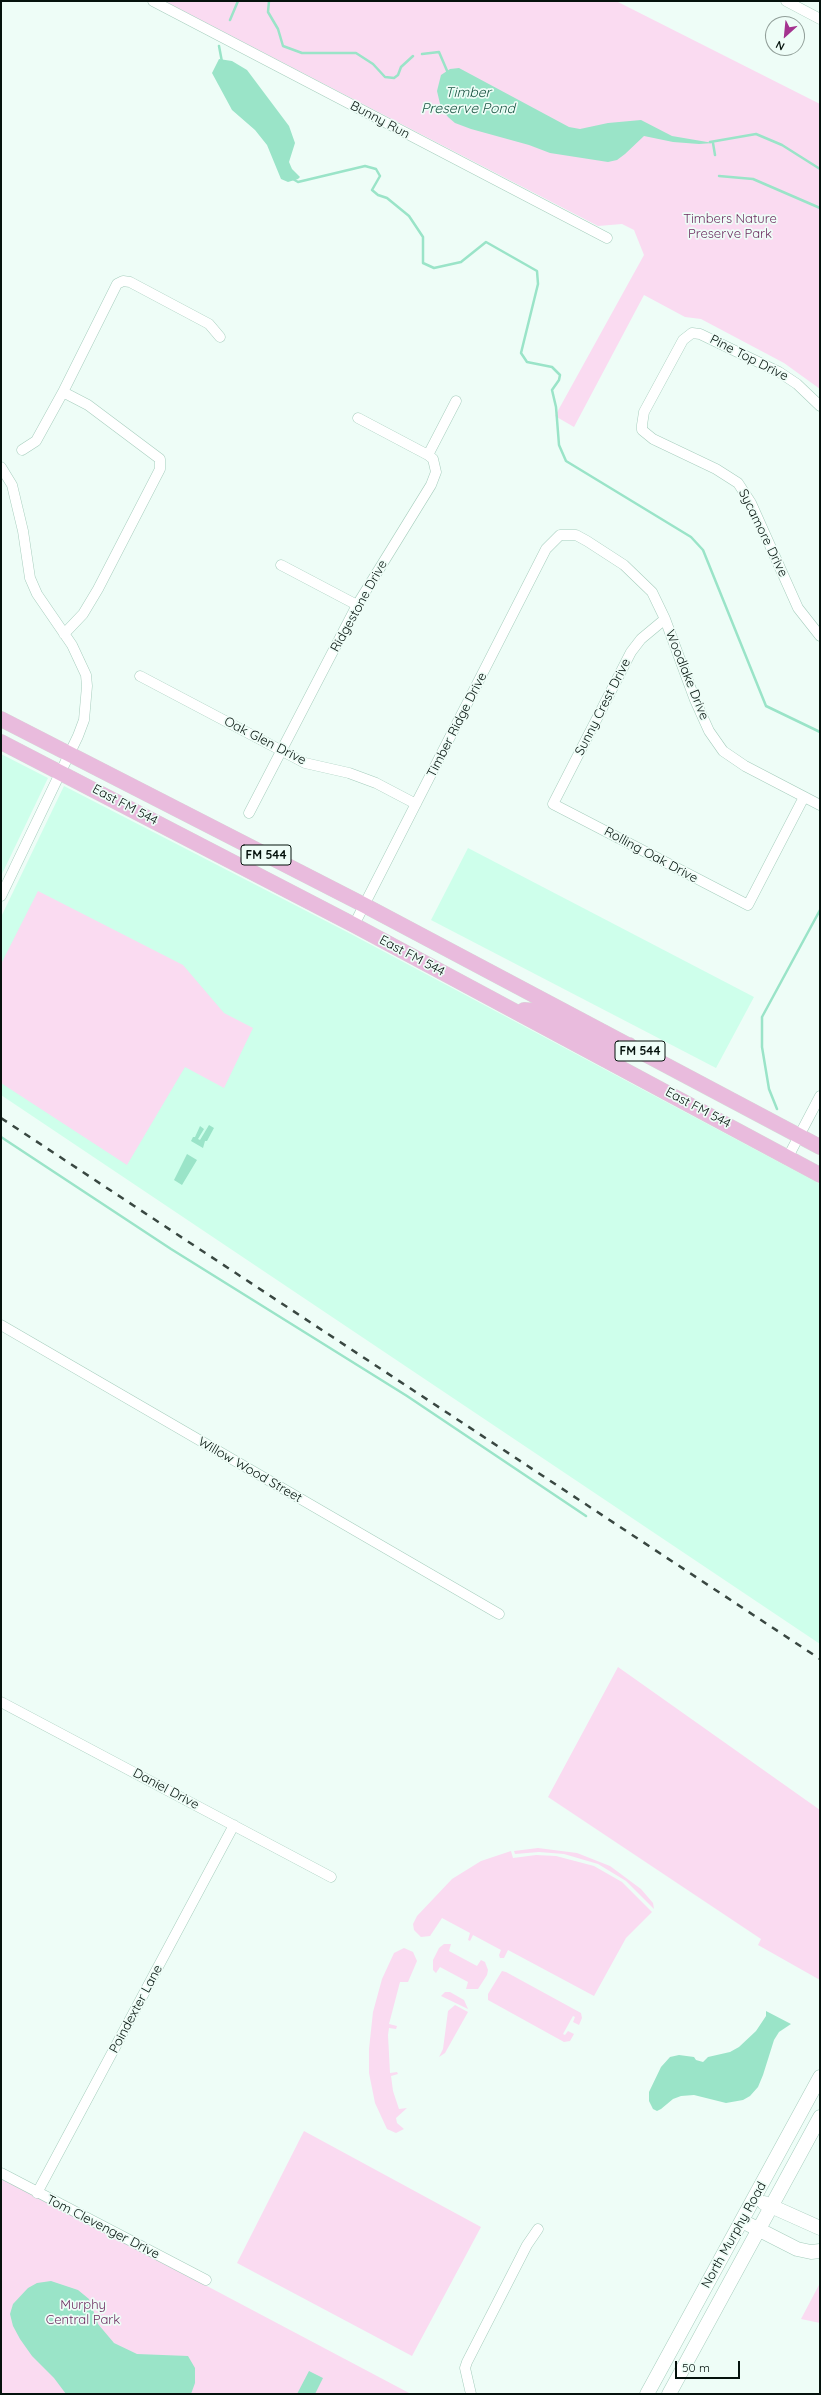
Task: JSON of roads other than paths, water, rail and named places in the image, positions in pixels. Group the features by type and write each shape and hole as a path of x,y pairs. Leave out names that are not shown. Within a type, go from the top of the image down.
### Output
{"main road":[{"name":"East FM 544","path":"1,719 364,905 800,1135 820,1147"},
{"name":"East FM 544","path":"1,742 354,925 820,1175"},
{"path":"511,1009 538,1011 623,1054 630,1045"},
{"name":"North Murphy Road","path":"647,2394 755,2198 820,2076"},
{"name":"North Murphy Road","path":"669,2394 820,2117"},
{"path":"755,2198 820,2228"},
{"path":"742,2221 797,2249 811,2252 820,2251"}],"street":[{"name":"Bunny Run","path":"154,1 607,238"},
{"path":"786,1 819,16"},
{"path":"22,450 36,441 63,392 117,284 123,281 130,282 209,324 220,337"},
{"name":"Pine Top Drive","path":"642,430 644,412 683,340 692,333 700,334 779,372 797,384 820,406"},
{"path":"63,392 88,405 160,459 160,468 83,614 64,634"},
{"path":"358,418 428,455 456,401"},
{"name":"Sycamore Drive","path":"642,430 653,439 716,469 738,483 751,503 798,608 820,636"},
{"name":"Ridgestone Drive","path":"249,813 357,605 431,485 436,467 433,459 428,455"},
{"path":"1,467 12,485 23,531 30,578 37,594 80,661 87,686 84,720 1,896"},
{"name":"Woodlake Drive","path":"566,534 576,535 624,565 652,592 665,619 695,700 709,731 723,751 745,766 820,805"},
{"name":"Timber Ridge Drive","path":"354,925 546,549 553,540 560,535 566,534"},
{"path":"281,565 357,605"},
{"name":"Sunny Crest Drive","path":"553,804 631,652 641,639 665,619"},
{"name":"Oak Glen Drive","path":"140,676 305,764 349,773 376,783 416,804"},
{"name":"Rolling Oak Drive","path":"553,804 748,905 804,797"},
{"path":"788,1157 820,1096"},
{"name":"Willow Wood Street","path":"1,1325 499,1614"},
{"name":"Daniel Drive","path":"1,1702 331,1877"},
{"name":"Poindexter Lane","path":"37,2193 234,1825"},
{"name":"Tom Clevenger Drive","path":"1,2173 206,2280"},
{"path":"471,2394 465,2368 466,2362 527,2245 538,2229"}],"water":[{"path":"219,59 232,61 247,70 289,126 295,143 289,162 292,169 300,177 298,179 288,182 281,179 267,145 255,130 232,110 212,73"},
{"name":"Timber Preserve Pond","path":"459,68 569,127 580,129 608,123 641,120 672,136 713,143 699,144 673,142 644,136 617,160 608,162 550,153 529,145 471,129 455,123 448,117 441,108 437,91 441,75 450,69"},
{"path":"209,1125 214,1128 207,1141 205,1141 203,1148 191,1141 193,1137 195,1137 200,1126 204,1129 198,1139 200,1140"},
{"path":"187,1154 197,1160 182,1185 174,1180"},
{"path":"766,2011 791,2024 779,2032 774,2040 758,2087 750,2096 743,2100 726,2103 694,2095 681,2096 673,2099 657,2111 653,2109 649,2101 649,2092 661,2067 670,2057 679,2055 694,2057 696,2060 703,2062 708,2057 730,2052 739,2047 756,2031 766,2016"},
{"path":"51,2281 78,2290 89,2299 98,2324 114,2343 137,2354 188,2356 195,2368 195,2383 191,2394 66,2394 54,2378 32,2356 20,2339 13,2326 10,2314 13,2304 28,2288 37,2283"},
{"path":"309,2371 323,2378 315,2394 297,2394"}],"waterway":[{"path":"230,20 238,1"},
{"path":"269,1 268,12 278,29 283,46 302,53 356,53 373,64 385,77 394,78 398,75 401,67 413,56"},
{"path":"219,46 222,62"},
{"path":"422,54 439,52 448,73"},
{"path":"710,142 756,134 782,145 820,169"},
{"path":"713,143 715,155"},
{"path":"293,179 298,182 365,166 376,169 380,176 372,190 378,195 387,198 409,216 423,237 423,263 434,268 461,262 486,242 537,271 538,284 521,353 527,362 552,367 560,375 559,380 552,390 556,407 559,445 566,461 691,537 703,550 766,706 820,732"},
{"path":"719,176 753,179 820,208"},
{"path":"777,1109 769,1089 762,1047 762,1017 820,910"},
{"path":"1,1137 171,1249 407,1396 586,1516"}],"railway":[{"path":"1,1118 820,1659"}],"park label":[{"name":"Timbers Nature Preserve Park","path":"730,226"},
{"name":"Murphy Central Park","path":"83,2312"}]}
